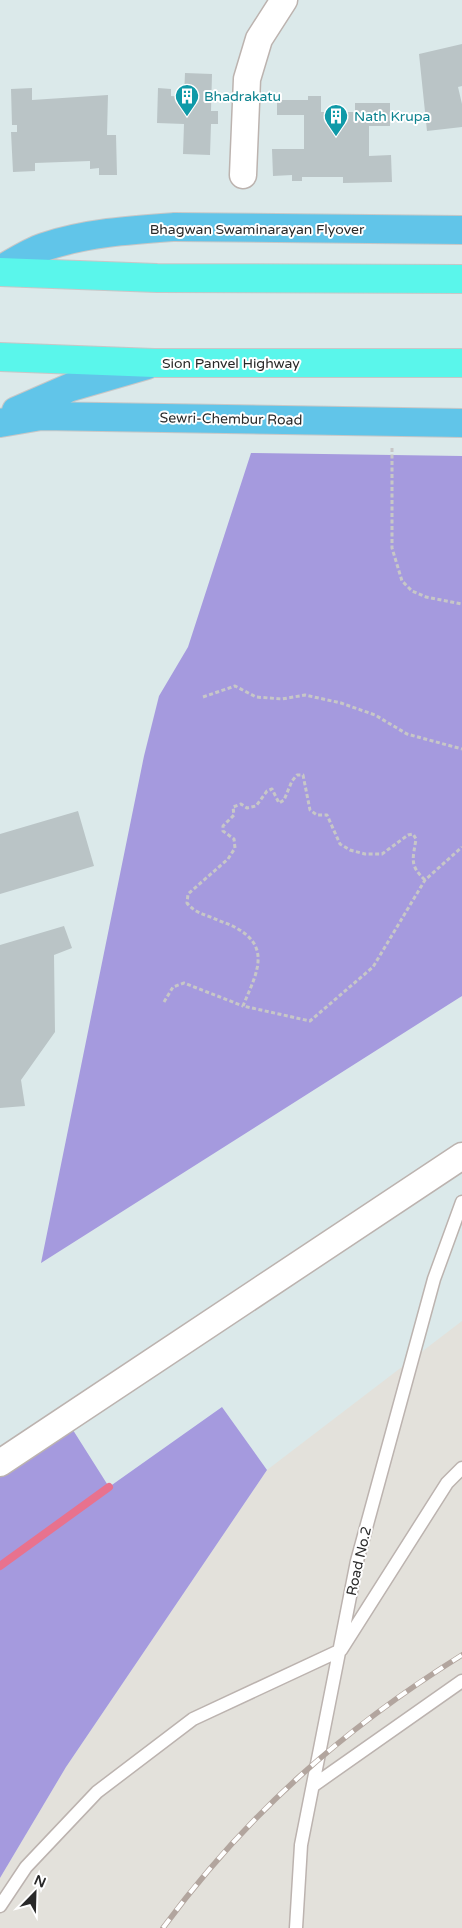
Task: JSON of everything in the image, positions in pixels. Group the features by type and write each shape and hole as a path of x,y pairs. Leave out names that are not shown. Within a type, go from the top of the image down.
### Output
{"highway":[{"path":"0,271 157,278 462,279"},
{"name":"Sion Panvel Highway","path":"0,357 154,364 462,363"}],"main road":[{"name":"Bhagwan Swaminarayan Flyover","path":"0,271 43,247 70,240 134,230 174,227 462,230"},
{"path":"0,417 71,387 154,364"},
{"name":"Sewri-Chembur Road","path":"0,423 41,416 462,422"}],"street":[{"path":"243,175 247,79 259,39 284,0"},
{"path":"0,1463 462,1156"}],"lane":[{"name":"Road No.2","path":"296,1928 302,1845 357,1561 434,1279 462,1202"},
{"path":"0,1906 26,1867 96,1792 193,1719 341,1650 447,1482 462,1468"},
{"path":"314,1785 462,1681"}],"path":[{"path":"393,422 392,548 402,581 412,591 426,597 462,604"},
{"path":"203,697 235,686 256,697 282,700 305,694 341,703 375,715 407,734 462,749"},
{"path":"243,1006 259,964 258,950 249,937 238,929 193,910 187,903 188,894 228,859 235,848 234,839 223,831 223,826 234,815 233,808 241,804 247,808 256,806 267,791 272,789 279,802 284,800 292,781 298,775 303,775 310,810 317,815 327,815 340,844 350,850 365,854 382,854 408,835 413,834 416,839 413,858 415,870 425,880"},
{"path":"164,1002 174,987 184,983 243,1006 310,1021 373,967 425,880 462,847"}],"shaded area":[{"path":"251,453 462,456 462,996 41,1263 144,756 159,696 188,647"},
{"path":"462,1321 462,1928 0,1928 0,1878 66,1767 267,1470"},
{"path":"222,1407 267,1470 66,1767 0,1878 0,1463 66,1419 109,1487"}],"building":[{"path":"462,44 462,86 458,87 462,104 462,127 427,131 419,54"},
{"name":"Bhadrakatu","path":"185,73 212,74 211,111 218,111 218,124 211,124 210,155 183,154 184,124 157,123 158,88 171,89 171,96 184,97"},
{"path":"32,88 32,100 108,95 107,135 116,135 117,175 99,175 99,168 90,169 90,161 35,163 35,171 13,172 11,132 17,132 17,125 12,125 11,89"},
{"name":"Nath Krupa","path":"308,96 321,96 321,112 355,112 355,103 390,103 390,126 369,126 369,156 391,155 392,182 343,183 343,177 302,177 302,181 292,181 292,175 273,176 272,149 304,149 304,115 277,115 277,100 308,100"},
{"path":"78,811 94,866 0,894 0,834"},
{"path":"64,926 72,948 54,955 55,1032 21,1080 25,1106 0,1108 0,945"}],"waterway":[{"path":"0,1566 109,1487"}],"railway":[{"path":"163,1928 228,1848 299,1777 377,1713 418,1683 462,1655"}],"place":[{"name":"Bhadrakatu","path":"187,117"},
{"name":"Nath Krupa","path":"336,137"}]}
